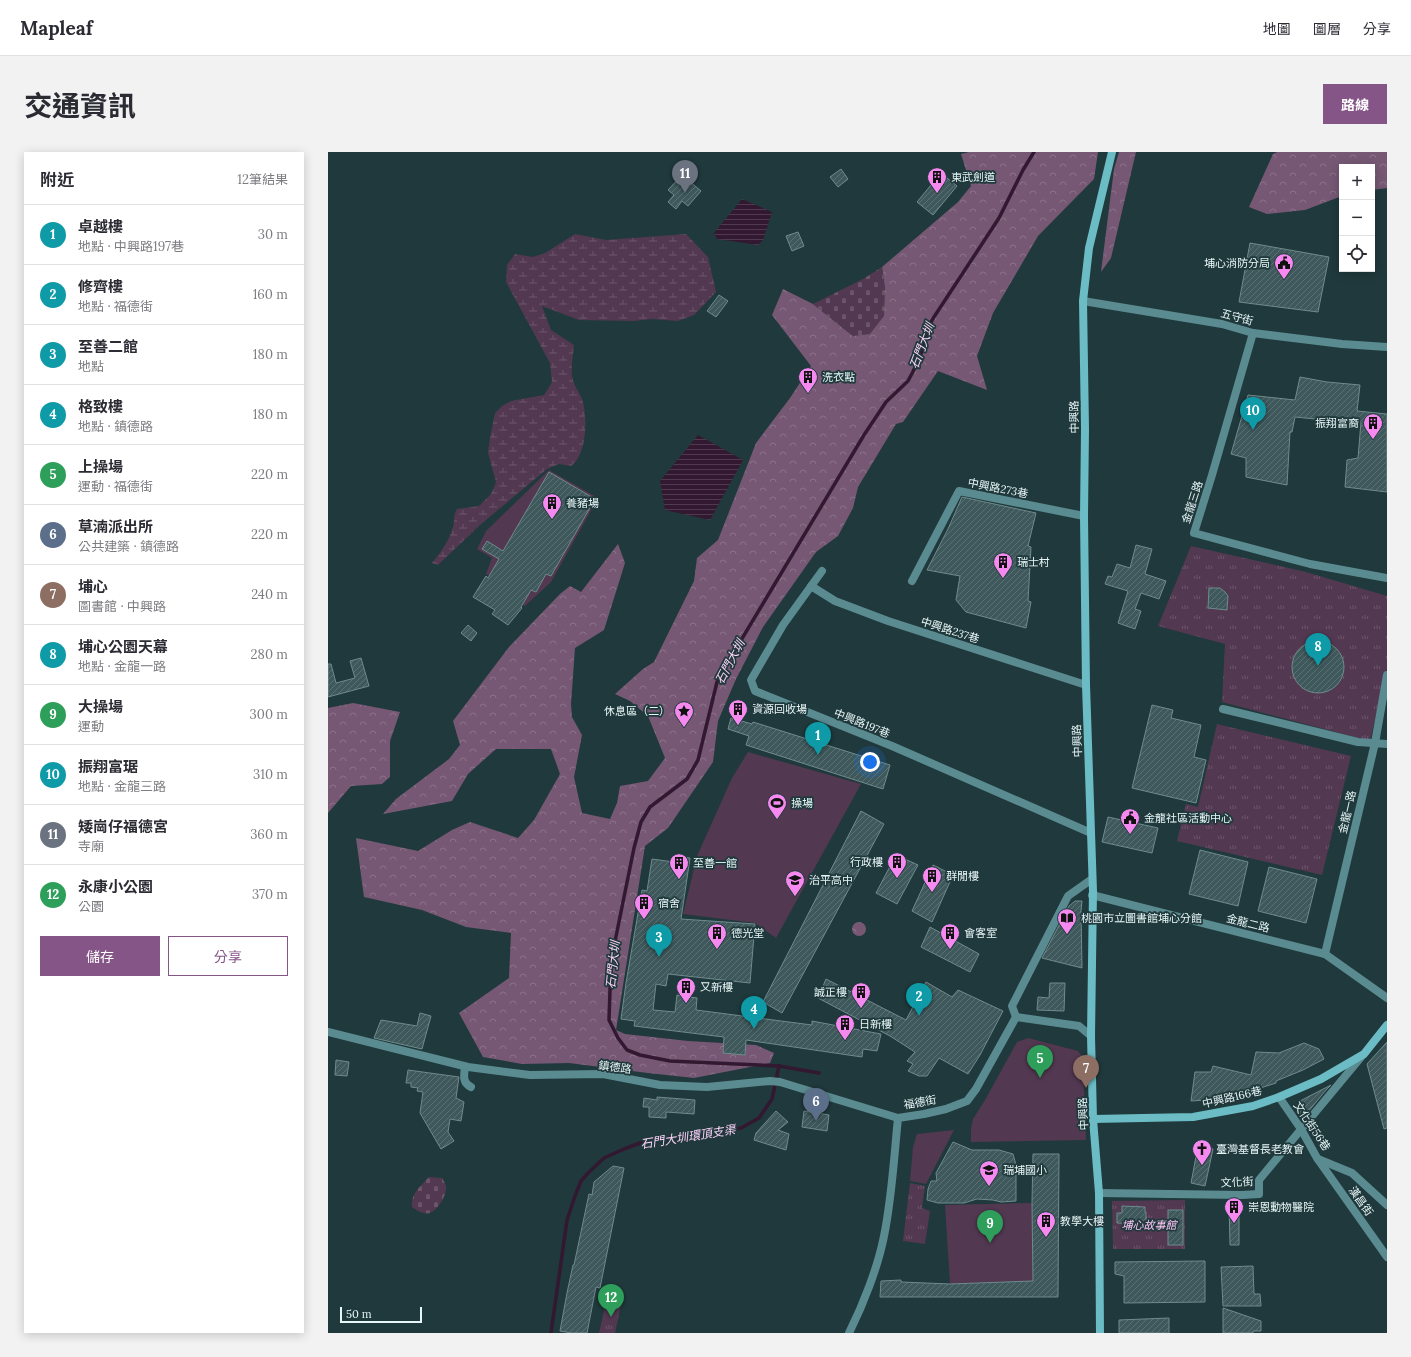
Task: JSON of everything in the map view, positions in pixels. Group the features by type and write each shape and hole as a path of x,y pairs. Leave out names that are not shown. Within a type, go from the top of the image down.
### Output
{"street":[{"name":"中興路","path":"1100,1333 1098,1193 1093,1119 1091,1036 1092,879 1086,685 1083,301 1089,248 1112,152"},
{"name":"五守街","path":"1083,301 1222,324 1253,334 1276,335 1342,344 1387,347"},
{"name":"金龍三路","path":"1253,334 1194,533 1310,564 1387,578"},
{"name":"中興路273巷","path":"912,580 959,491 1084,516"},
{"name":"中興路197巷","path":"822,571 783,625 751,680 755,691 892,746 1090,833"},
{"name":"中興路237巷","path":"811,586 835,601 888,621 1086,685"},
{"name":"金龍一路","path":"1326,954 1374,743 1387,675"},
{"path":"1223,709 1358,742 1387,744"},
{"path":"1091,1036 1079,1026 1016,1017 1012,1006 1068,896 1092,879"},
{"name":"金龍二路","path":"1092,895 1326,954 1387,998"},
{"name":"福德街","path":"849,1333 860,1310 884,1237 898,1118 946,1109 967,1101 976,1089 1016,1017"},
{"name":"文化街","path":"1098,1193 1258,1194 1259,1180 1387,1025"},
{"name":"鎮德路","path":"328,1032 464,1066 530,1075 603,1074 660,1086 706,1087 770,1081 780,1082 898,1118"},
{"name":"中興路166巷","path":"1093,1119 1192,1117 1253,1106 1279,1097 1321,1079 1364,1054"},
{"path":"464,1066 464,1081 471,1087"},
{"name":"文化街56巷","path":"1279,1097 1301,1130 1317,1158 1352,1173 1387,1206"},
{"name":"漢昌街","path":"1317,1158 1387,1256"}],"green space":[{"path":"969,152 1098,152 1094,179 1038,236 993,313 977,356 987,390 938,371 903,422 896,424 858,487 853,508 838,536 816,552 763,627 736,679 718,721 713,762 668,828 645,846 616,1030 625,1034 688,1041 756,1045 774,1053 770,1063 694,1078 569,1063 522,1064 483,1057 459,1013 509,978 511,933 466,927 422,910 364,897 356,838 418,851 452,830 470,822 518,838 534,820 560,774 551,749 496,749 468,774 452,801 383,814 396,799 449,759 460,745 453,721 509,647 560,594 570,586 581,592 618,544 625,563 604,630 575,648 571,704 572,717 582,735 574,777 582,813 610,819 617,803 620,786 648,781 665,758 648,716 630,701 615,694 643,669 654,662 694,581 697,558 718,540 756,443 790,398 811,366 772,315 783,289 813,304 853,336 885,289 882,267 958,202 971,186 961,154"},
{"path":"1119,152 1136,152 1111,258 1101,272 1114,169"},
{"path":"1277,152 1387,152 1387,188 1375,190 1375,164 1339,164 1339,197 1305,210 1267,214 1249,207 1273,154"},
{"path":"575,234 606,240 686,234 708,257 716,292 694,315 678,321 651,319 634,321 579,320 542,306 551,330 574,345 572,376 582,399 585,416 585,435 580,453 576,461 571,466 559,464 547,469 480,525 438,565 432,563 447,542 453,527 457,509 479,506 493,490 496,482 488,453 495,413 502,406 511,401 544,395 552,382 550,363 506,282 507,265 515,254 533,257 545,253"},
{"path":"882,267 885,289 884,316 870,334 853,336 813,304 863,279"},
{"name":"養豬場","path":"549,470 598,498 551,582 525,606 505,594 508,587 486,574 492,558 477,549 486,531"},
{"path":"1191,546 1306,572 1387,596 1387,668 1370,741 1222,702 1225,644 1158,626"},
{"path":"353,703 400,712 390,741 390,777 382,784 351,786 328,813 328,708"},
{"path":"1217,724 1351,756 1322,875 1177,841 1186,804 1198,807"},
{"name":"操場","path":"748,752 861,784 776,938 755,923 683,914 697,856 732,778"},
{"path":"859,922 864,924 866,929 864,934 859,936 854,934 852,929 854,924"},
{"path":"1028,1038 1078,1051 1083,1057 1086,1140 971,1142 971,1128 973,1119 1017,1042"},
{"path":"954,1130 926,1184 910,1181 913,1147 917,1134"},
{"path":"429,1177 442,1178 446,1185 446,1190 439,1206 430,1213 425,1213 412,1207 412,1202 417,1190"},
{"path":"910,1183 925,1186 922,1208 930,1211 925,1244 903,1241"},
{"name":"埔心故事館","path":"1185,1200 1185,1249 1113,1249 1112,1201"},
{"path":"1032,1203 1033,1281 950,1284 945,1205"},
{"path":"607,1298 622,1300 615,1333 599,1333"}],"shaded area":[{"path":"742,199 772,212 763,240 758,245 717,239 714,233"},
{"path":"698,435 743,460 710,520 665,510 660,481"}],"building":[{"path":"841,169 848,179 838,187 830,177"},
{"name":"東武劍道","path":"941,173 957,186 933,215 917,202"},
{"path":"682,175 701,191 688,206 682,201 676,209 668,202 674,195 668,190"},
{"path":"798,232 804,246 792,251 786,236"},
{"name":"埔心消防分局","path":"1250,243 1329,257 1318,312 1239,302"},
{"path":"719,295 728,301 716,317 707,311"},
{"path":"1300,377 1327,382 1360,385 1357,411 1387,414 1387,492 1345,487 1347,460 1358,458 1361,422 1325,418 1325,420 1295,417 1292,432 1290,432 1287,485 1246,477 1246,458 1231,454 1248,395 1295,400"},
{"name":"養豬場","path":"549,472 595,499 551,576 546,574 536,592 531,590 521,607 522,608 508,625 492,614 495,610 473,597 486,576 488,578 499,559 482,549 487,541 503,551"},
{"path":"962,497 1036,513 1028,546 1031,547 1028,601 1031,602 1026,628 966,612 956,600 960,576 927,570 948,529"},
{"path":"1136,545 1152,549 1145,574 1166,581 1159,599 1141,593 1135,609 1141,611 1135,629 1118,623 1128,591 1105,584 1108,576 1112,577 1117,564 1130,568"},
{"path":"1209,588 1220,588 1225,592 1228,596 1227,610 1208,608"},
{"path":"468,625 477,633 471,641 461,633"},
{"path":"1318,641 1328,643 1336,649 1342,657 1344,667 1342,677 1336,685 1328,691 1318,693 1308,691 1300,685 1294,677 1292,667 1294,657 1300,649 1308,643"},
{"path":"361,658 369,686 328,697 328,664 331,664 336,683 355,678 350,661"},
{"path":"1152,705 1173,710 1171,718 1201,725 1194,757 1206,760 1196,803 1132,788"},
{"path":"731,718 752,724 753,722 890,765 883,789 746,745 749,736 728,729"},
{"path":"861,811 884,824 782,1013 763,1002"},
{"name":"金龍社區活動中心","path":"1108,817 1158,828 1152,853 1102,842"},
{"path":"1200,850 1248,862 1238,906 1189,894"},
{"name":"行政樓","path":"896,855 918,865 897,904 876,893"},
{"path":"675,856 690,858 681,919 755,924 750,983 668,974 666,986 656,984 653,1010 675,1012 677,995 697,998 696,1010 812,1025 812,1021 881,1034 877,1051 863,1049 862,1057 746,1040 745,1055 723,1053 724,1037 634,1026 635,1021 621,1019 642,890 647,891 652,859 674,862"},
{"name":"群閒樓","path":"933,865 953,875 932,922 912,911"},
{"path":"1269,867 1317,879 1306,923 1258,911"},
{"name":"桃園市立圖書館埔心分館","path":"1075,901 1082,901 1082,968 1042,958 1069,906"},
{"name":"會客室","path":"930,927 979,954 970,972 921,947"},
{"path":"826,979 906,1020 926,982 952,997 958,990 1003,1011 980,1055 968,1074 939,1058 927,1076 919,1076 908,1071 913,1064 907,1061 915,1052 890,1036 818,998"},
{"path":"1050,983 1065,983 1064,1011 1037,1010 1038,997 1049,998"},
{"path":"420,1013 431,1016 422,1049 374,1038 381,1020 417,1026"},
{"path":"1387,1042 1387,1128 1384,1129 1367,1064"},
{"path":"1304,1043 1319,1049 1324,1059 1303,1070 1276,1081 1276,1083 1248,1092 1249,1091 1206,1100 1191,1101 1195,1072 1211,1072 1213,1066 1251,1075 1256,1052 1279,1053"},
{"path":"336,1060 349,1062 347,1076 335,1075"},
{"path":"408,1070 459,1077 456,1098 464,1102 461,1121 450,1119 448,1132 454,1141 441,1149 420,1113 423,1092 417,1091 418,1088 411,1087 411,1083 406,1083"},
{"path":"1331,1085 1303,1118 1297,1108 1300,1101"},
{"path":"657,1097 695,1100 694,1114 666,1112 666,1118 649,1117 649,1107 643,1107 644,1098 657,1100"},
{"path":"776,1111 788,1122 778,1130 789,1134 786,1150 754,1140 756,1133"},
{"path":"804,1111 829,1115 827,1131 802,1127"},
{"path":"953,1142 972,1150 999,1150 1013,1154 1016,1165 1016,1201 1001,1202 977,1199 964,1203 938,1203 927,1200 928,1189 931,1181 937,1181 936,1173"},
{"name":"臺灣基督長老教會","path":"1198,1146 1213,1149 1205,1186 1191,1183"},
{"name":"教學大樓","path":"1033,1154 1059,1154 1058,1297 880,1297 881,1281 901,1280 901,1282 950,1284 1033,1281"},
{"path":"613,1166 624,1168 600,1288 596,1287 587,1333 560,1331 589,1194 592,1195 594,1182"},
{"name":"崇恩動物醫院","path":"1229,1204 1239,1204 1239,1245 1230,1245"},
{"path":"1122,1206 1145,1207 1146,1224 1117,1223 1117,1213 1122,1213"},
{"path":"1168,1210 1183,1210 1183,1245 1168,1245"},
{"path":"1205,1261 1205,1302 1124,1303 1124,1276 1115,1274 1115,1262"},
{"path":"1253,1266 1254,1294 1260,1294 1261,1306 1223,1306 1221,1267"},
{"path":"1223,1308 1261,1321 1261,1331 1253,1331 1253,1333 1223,1333"},
{"path":"1169,1318 1169,1333 1119,1333 1119,1320"}],"waterway":[{"name":"石門大圳","path":"819,1073 779,1066 670,1061 640,1055 627,1050 618,1038 609,1020 611,961 634,848 641,822 650,807 687,779 698,760 717,682 864,435 886,402 908,381 919,360 932,320 999,218 1023,170 1034,152"},
{"name":"石門大圳環頂支渠","path":"551,1333 567,1220 581,1181 604,1158 640,1143 741,1128 759,1118 772,1099 779,1066"}],"place":[{"name":"矮崗仔福德宮","path":"685,193"},
{"name":"東武劍道","path":"937,194"},
{"name":"埔心消防分局","path":"1284,280"},
{"name":"洗衣點","path":"808,394"},
{"name":"振翔富琚","path":"1253,430"},
{"name":"振翔富裔","path":"1373,440"},
{"name":"養豬場","path":"552,520"},
{"name":"瑞士村","path":"1003,579"},
{"name":"埔心公園天幕","path":"1318,666"},
{"name":"資源回收場","path":"738,726"},
{"name":"休息區（二）","path":"684,728"},
{"name":"卓越樓","path":"818,755"},
{"name":"操場","path":"777,820"},
{"name":"金龍社區活動中心","path":"1130,835"},
{"name":"行政樓","path":"897,879"},
{"name":"至善一館","path":"679,880"},
{"name":"群閒樓","path":"932,893"},
{"name":"治平高中","path":"795,897"},
{"name":"宿舍","path":"644,920"},
{"name":"桃園市立圖書館埔心分館","path":"1067,935"},
{"name":"德光堂","path":"717,950"},
{"name":"會客室","path":"950,950"},
{"name":"至善二館","path":"659,957"},
{"name":"又新樓","path":"686,1004"},
{"name":"誠正樓","path":"861,1009"},
{"name":"修齊樓","path":"919,1016"},
{"name":"格致樓","path":"754,1029"},
{"name":"日新樓","path":"845,1041"},
{"name":"上操場","path":"1040,1078"},
{"name":"埔心","path":"1086,1088"},
{"name":"草湳派出所","path":"816,1121"},
{"name":"臺灣基督長老教會","path":"1202,1166"},
{"name":"瑞埔國小","path":"989,1187"},
{"name":"崇恩動物醫院","path":"1234,1224"},
{"name":"教學大樓","path":"1046,1238"},
{"name":"大操場","path":"990,1243"},
{"name":"永康小公園","path":"611,1317"}]}
